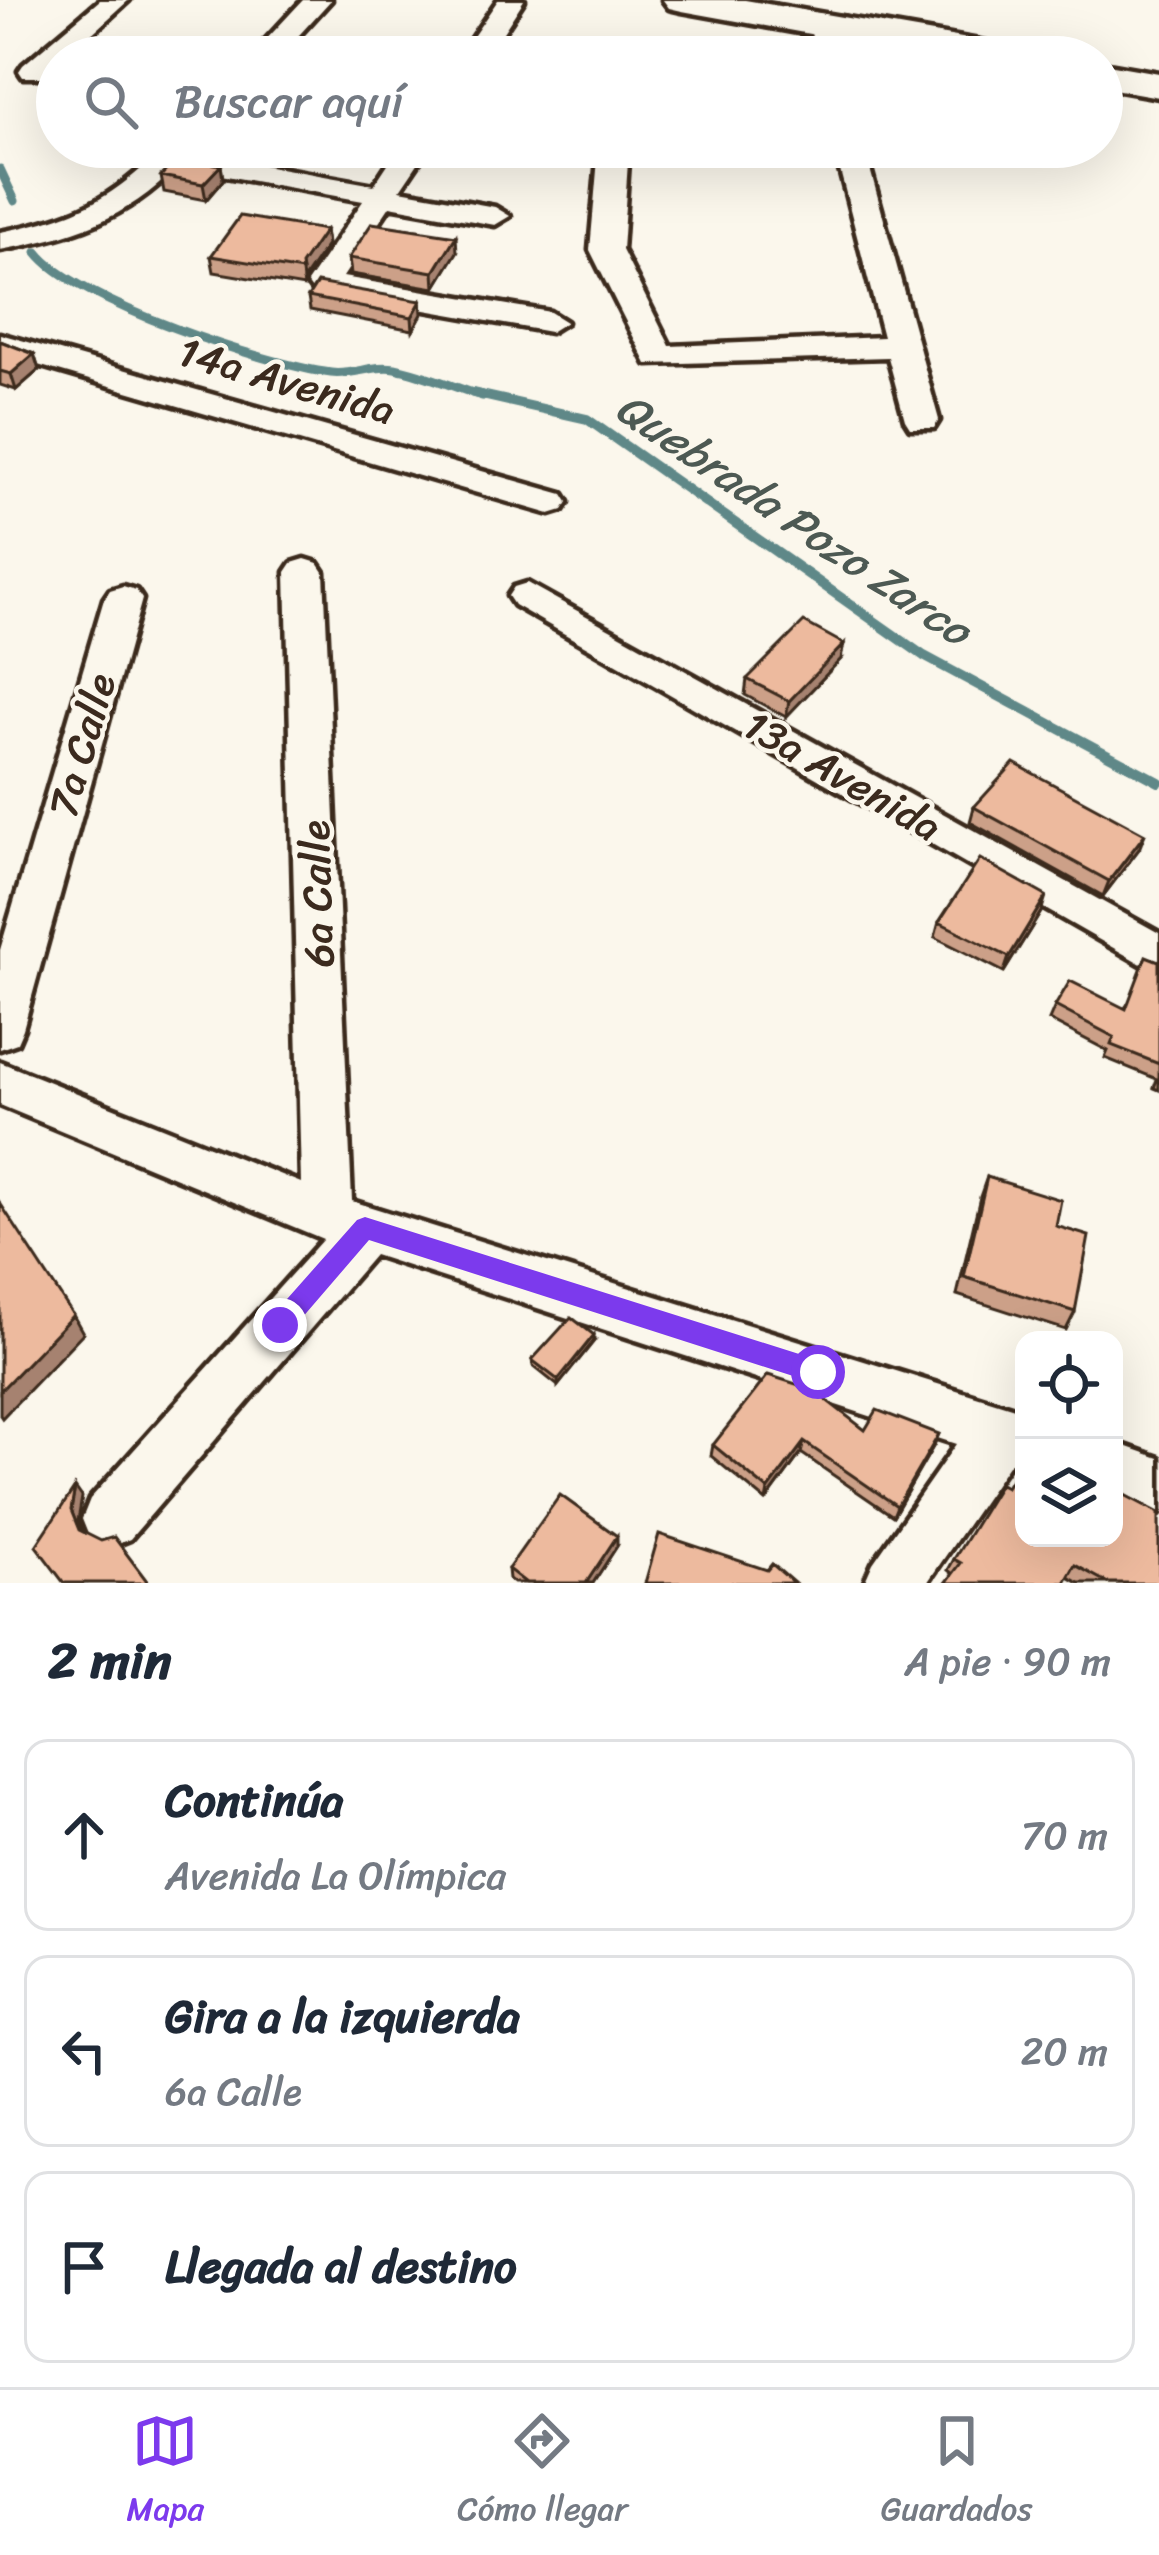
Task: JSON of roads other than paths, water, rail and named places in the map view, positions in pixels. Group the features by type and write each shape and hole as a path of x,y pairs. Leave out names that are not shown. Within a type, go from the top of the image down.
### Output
{"street":[{"path":"74,36 116,0"},
{"path":"284,36 318,0"},
{"path":"487,36 511,0"},
{"path":"682,0 808,36"},
{"path":"1123,79 1159,85"},
{"path":"0,241 93,220 120,206 159,168"},
{"path":"251,168 495,216"},
{"path":"402,168 323,283 550,322"},
{"path":"612,168 606,250 659,357 903,346"},
{"path":"855,168 922,420"},
{"name":"14a Avenida","path":"0,344 550,502"},
{"name":"6a Calle","path":"305,572 346,1222"},
{"name":"13a Avenida","path":"527,596 1159,955"},
{"name":"7a Calle","path":"0,1029 122,599"},
{"path":"0,1083 346,1222 1011,1434 892,1583"},
{"path":"110,1519 346,1222"},
{"path":"1123,1473 1159,1486"}],"waterway":[{"name":"Quebrada Pozo Zarco","path":"0,169 15,201"},
{"name":"Quebrada Pozo Zarco","path":"37,252 58,271 129,310 263,358 331,373 395,368 474,393"},
{"name":"Quebrada Pozo Zarco","path":"474,393 587,419 924,656 1159,782"},
{"name":"Quebrada Pozo Zarco","path":"474,393 482,396"}]}
